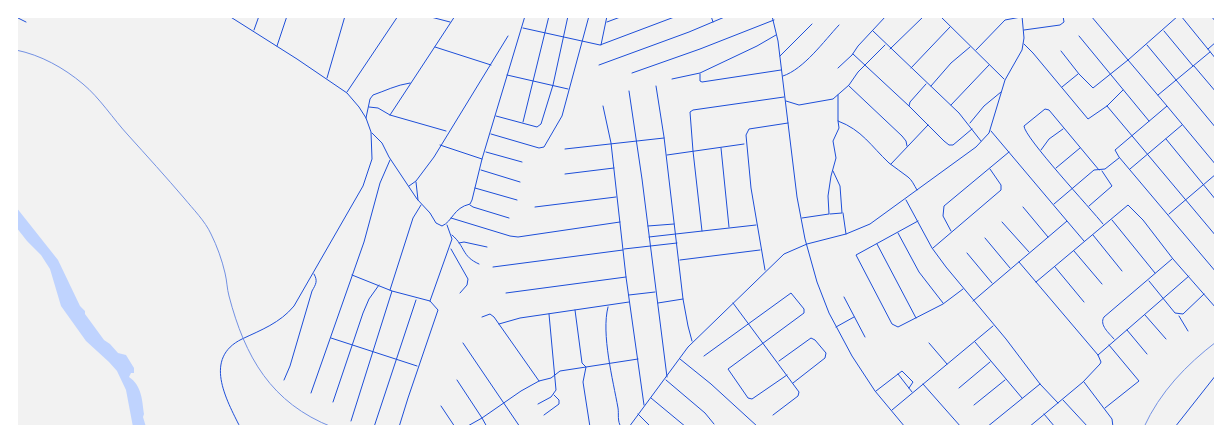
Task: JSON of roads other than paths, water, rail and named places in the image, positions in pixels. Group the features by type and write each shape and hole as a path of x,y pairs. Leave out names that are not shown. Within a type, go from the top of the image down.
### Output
{"street":[{"path":"16,16 26,22"},
{"path":"229,16 346,92 366,118 371,132 372,159 363,186 294,306 276,322 236,342 225,353 220,367 221,386 240,427"},
{"path":"253,31 259,16"},
{"path":"277,46 288,16"},
{"path":"327,78 345,16"},
{"path":"346,92 398,16"},
{"path":"427,16 450,22"},
{"path":"390,114 455,16"},
{"path":"371,132 382,143 390,160 437,224 442,226 447,224 461,207 470,204 474,196 482,159 525,16"},
{"path":"523,123 549,16"},
{"path":"496,116 537,127 540,126 568,16"},
{"path":"490,134 543,148 559,122 589,16"},
{"path":"600,45 607,16"},
{"path":"606,22 623,16"},
{"path":"522,28 600,45 677,16"},
{"path":"711,16 713,22"},
{"path":"599,65 727,16"},
{"path":"772,16 777,34 801,218 817,282 836,328 852,356 875,391 905,427"},
{"path":"838,68 853,54 886,16"},
{"path":"890,49 924,16"},
{"path":"940,16 1005,80"},
{"path":"629,427 693,342 784,254 807,244 846,234 870,224 981,142 991,131 1005,80 1022,50 1022,16 1005,20 975,51"},
{"path":"1023,30 1060,25 1064,22 1063,16"},
{"path":"1090,16 1216,165"},
{"path":"1061,51 1093,88 1179,16 1216,59"},
{"path":"1211,16 1216,22"},
{"path":"632,73 774,20"},
{"path":"780,56 812,24"},
{"path":"782,76 791,73 803,63 839,25"},
{"path":"911,69 950,27"},
{"path":"1164,30 1216,92"},
{"path":"873,32 951,105 969,124 981,142"},
{"path":"672,80 700,73 757,46 777,34"},
{"path":"409,186 416,181 440,145 508,36"},
{"path":"1079,36 1149,121"},
{"path":"1208,49 1216,42"},
{"path":"1023,44 1033,53 1088,119 1107,106 1123,90"},
{"path":"786,100 799,105 833,99 849,85 865,64 886,45"},
{"path":"1146,45 1216,128"},
{"path":"930,87 951,63 970,46"},
{"path":"435,47 490,65"},
{"path":"1157,96 1210,52"},
{"path":"853,54 949,145 956,144 972,129"},
{"path":"951,105 989,64"},
{"path":"700,73 700,80 702,82 782,70"},
{"path":"1061,88 1079,74"},
{"path":"507,75 569,89"},
{"path":"366,118 372,95 384,92 394,86 410,83"},
{"path":"909,106 910,102 926,83"},
{"path":"849,85 902,136 907,146"},
{"path":"656,86 683,299 693,342"},
{"path":"630,91 666,378 705,413 714,424"},
{"path":"969,124 984,106 1002,92"},
{"path":"829,214 828,196 836,158 833,141 839,128 838,96"},
{"path":"702,231 689,113 691,110 785,97"},
{"path":"603,106 611,143 626,277 644,406"},
{"path":"1107,106 1216,236"},
{"path":"1166,106 1115,150 1216,271"},
{"path":"368,107 378,108 390,114 448,132"},
{"path":"1089,207 1112,186 1046,109 1024,126 1024,131 1104,225"},
{"path":"838,121 852,126 869,140 874,148 891,164 909,177 917,190"},
{"path":"765,271 760,250 746,132 749,129 788,123"},
{"path":"891,164 907,146 920,136 928,124"},
{"path":"1130,169 1182,125"},
{"path":"1041,152 1045,143 1064,128"},
{"path":"991,131 1084,241"},
{"path":"566,149 664,138"},
{"path":"1166,140 1216,200"},
{"path":"666,155 746,144"},
{"path":"440,145 482,159"},
{"path":"1056,168 1080,147"},
{"path":"720,148 729,228"},
{"path":"485,152 522,162"},
{"path":"952,232 943,216 944,206 1009,152"},
{"path":"1053,204 1094,170 1104,170 1119,157"},
{"path":"311,393 366,233 380,183 390,160"},
{"path":"565,174 614,168"},
{"path":"932,248 1002,190 1001,185 990,168"},
{"path":"480,169 520,182"},
{"path":"833,171 840,186 846,234"},
{"path":"1168,215 1216,174"},
{"path":"416,181 418,200"},
{"path":"475,188 517,200"},
{"path":"534,207 617,197"},
{"path":"905,199 932,248 1040,384 1058,403"},
{"path":"390,290 413,218 421,204"},
{"path":"470,204 473,208 509,218"},
{"path":"1036,282 1126,206 1130,206 1216,308"},
{"path":"1023,207 1048,237"},
{"path":"801,218 842,213"},
{"path":"450,218 518,237 620,222"},
{"path":"1111,220 1155,274"},
{"path":"918,221 857,254 856,257 894,326 898,327 943,304 963,289"},
{"path":"973,301 1067,221"},
{"path":"1002,222 1030,253"},
{"path":"430,301 452,239 447,224"},
{"path":"647,226 675,224"},
{"path":"648,237 757,225"},
{"path":"898,232 919,272 943,304"},
{"path":"451,234 467,257 480,264"},
{"path":"1092,235 1122,271"},
{"path":"985,238 1011,269"},
{"path":"459,243 464,242 487,247"},
{"path":"492,267 677,243"},
{"path":"876,243 916,318"},
{"path":"450,248 468,279 467,285 460,293"},
{"path":"679,260 760,250"},
{"path":"1073,250 1102,284"},
{"path":"966,253 992,284"},
{"path":"1114,339 1102,324 1102,320 1173,259"},
{"path":"1019,262 1098,355 1101,362 1083,382 1029,427"},
{"path":"1054,266 1084,302"},
{"path":"284,380 290,366 312,290 316,284 314,273"},
{"path":"352,275 392,291 430,301 437,308 437,316 418,366 399,427"},
{"path":"1098,355 1114,339 1189,276"},
{"path":"506,292 626,277"},
{"path":"1149,280 1175,314 1179,315 1188,331"},
{"path":"334,402 363,313 369,299 379,285"},
{"path":"351,421 392,291"},
{"path":"629,295 656,292"},
{"path":"704,356 789,293 793,294 804,309 804,313 728,369 748,398 752,400 787,375"},
{"path":"1179,315 1183,314 1204,294"},
{"path":"844,297 865,337"},
{"path":"374,427 417,298"},
{"path":"657,303 683,299"},
{"path":"499,324 520,318 630,302"},
{"path":"733,302 778,362 799,394 773,415"},
{"path":"608,306 606,324 620,427"},
{"path":"575,310 582,363 586,367"},
{"path":"482,317 490,314 499,324 539,382"},
{"path":"538,404 548,400 554,395 556,390 556,373 549,314"},
{"path":"1145,314 1166,339"},
{"path":"836,328 855,317"},
{"path":"891,410 994,326"},
{"path":"1127,330 1147,354"},
{"path":"331,338 418,366"},
{"path":"778,362 811,338 826,353 826,358 793,383"},
{"path":"975,342 1022,398"},
{"path":"463,343 520,427"},
{"path":"929,343 947,365"},
{"path":"1105,408 1139,381 1109,344"},
{"path":"466,427 562,370 638,359"},
{"path":"680,359 711,384 758,427"},
{"path":"959,388 991,361"},
{"path":"579,368 582,363"},
{"path":"586,367 583,382 590,427"},
{"path":"875,391 903,371 913,382 908,388"},
{"path":"898,374 913,393"},
{"path":"1175,427 1216,376"},
{"path":"974,405 1006,379"},
{"path":"457,380 487,427"},
{"path":"1083,382 1105,408 1113,421 1113,427"},
{"path":"923,384 961,427"},
{"path":"987,427 1040,384"},
{"path":"544,415 559,404 559,400 554,395"},
{"path":"650,397 686,427"},
{"path":"1063,399 1088,427"},
{"path":"441,406 455,427"},
{"path":"638,414 651,427"},
{"path":"1044,414 1055,427"}],"water":[{"path":"16,207 58,260 80,306 104,340 118,353 126,355 134,368 134,373 131,373 129,377 137,385 141,394 146,427 133,427 126,390 117,371 86,341 61,306 50,269 41,255 16,227"}],"railway":[{"path":"16,50 52,63 76,78 89,89 195,211 208,229 217,248 224,268 228,293 236,318 243,339 253,358 277,391 292,405 332,427"},
{"path":"1144,427 1150,414 1175,380 1194,360 1216,342"}]}
